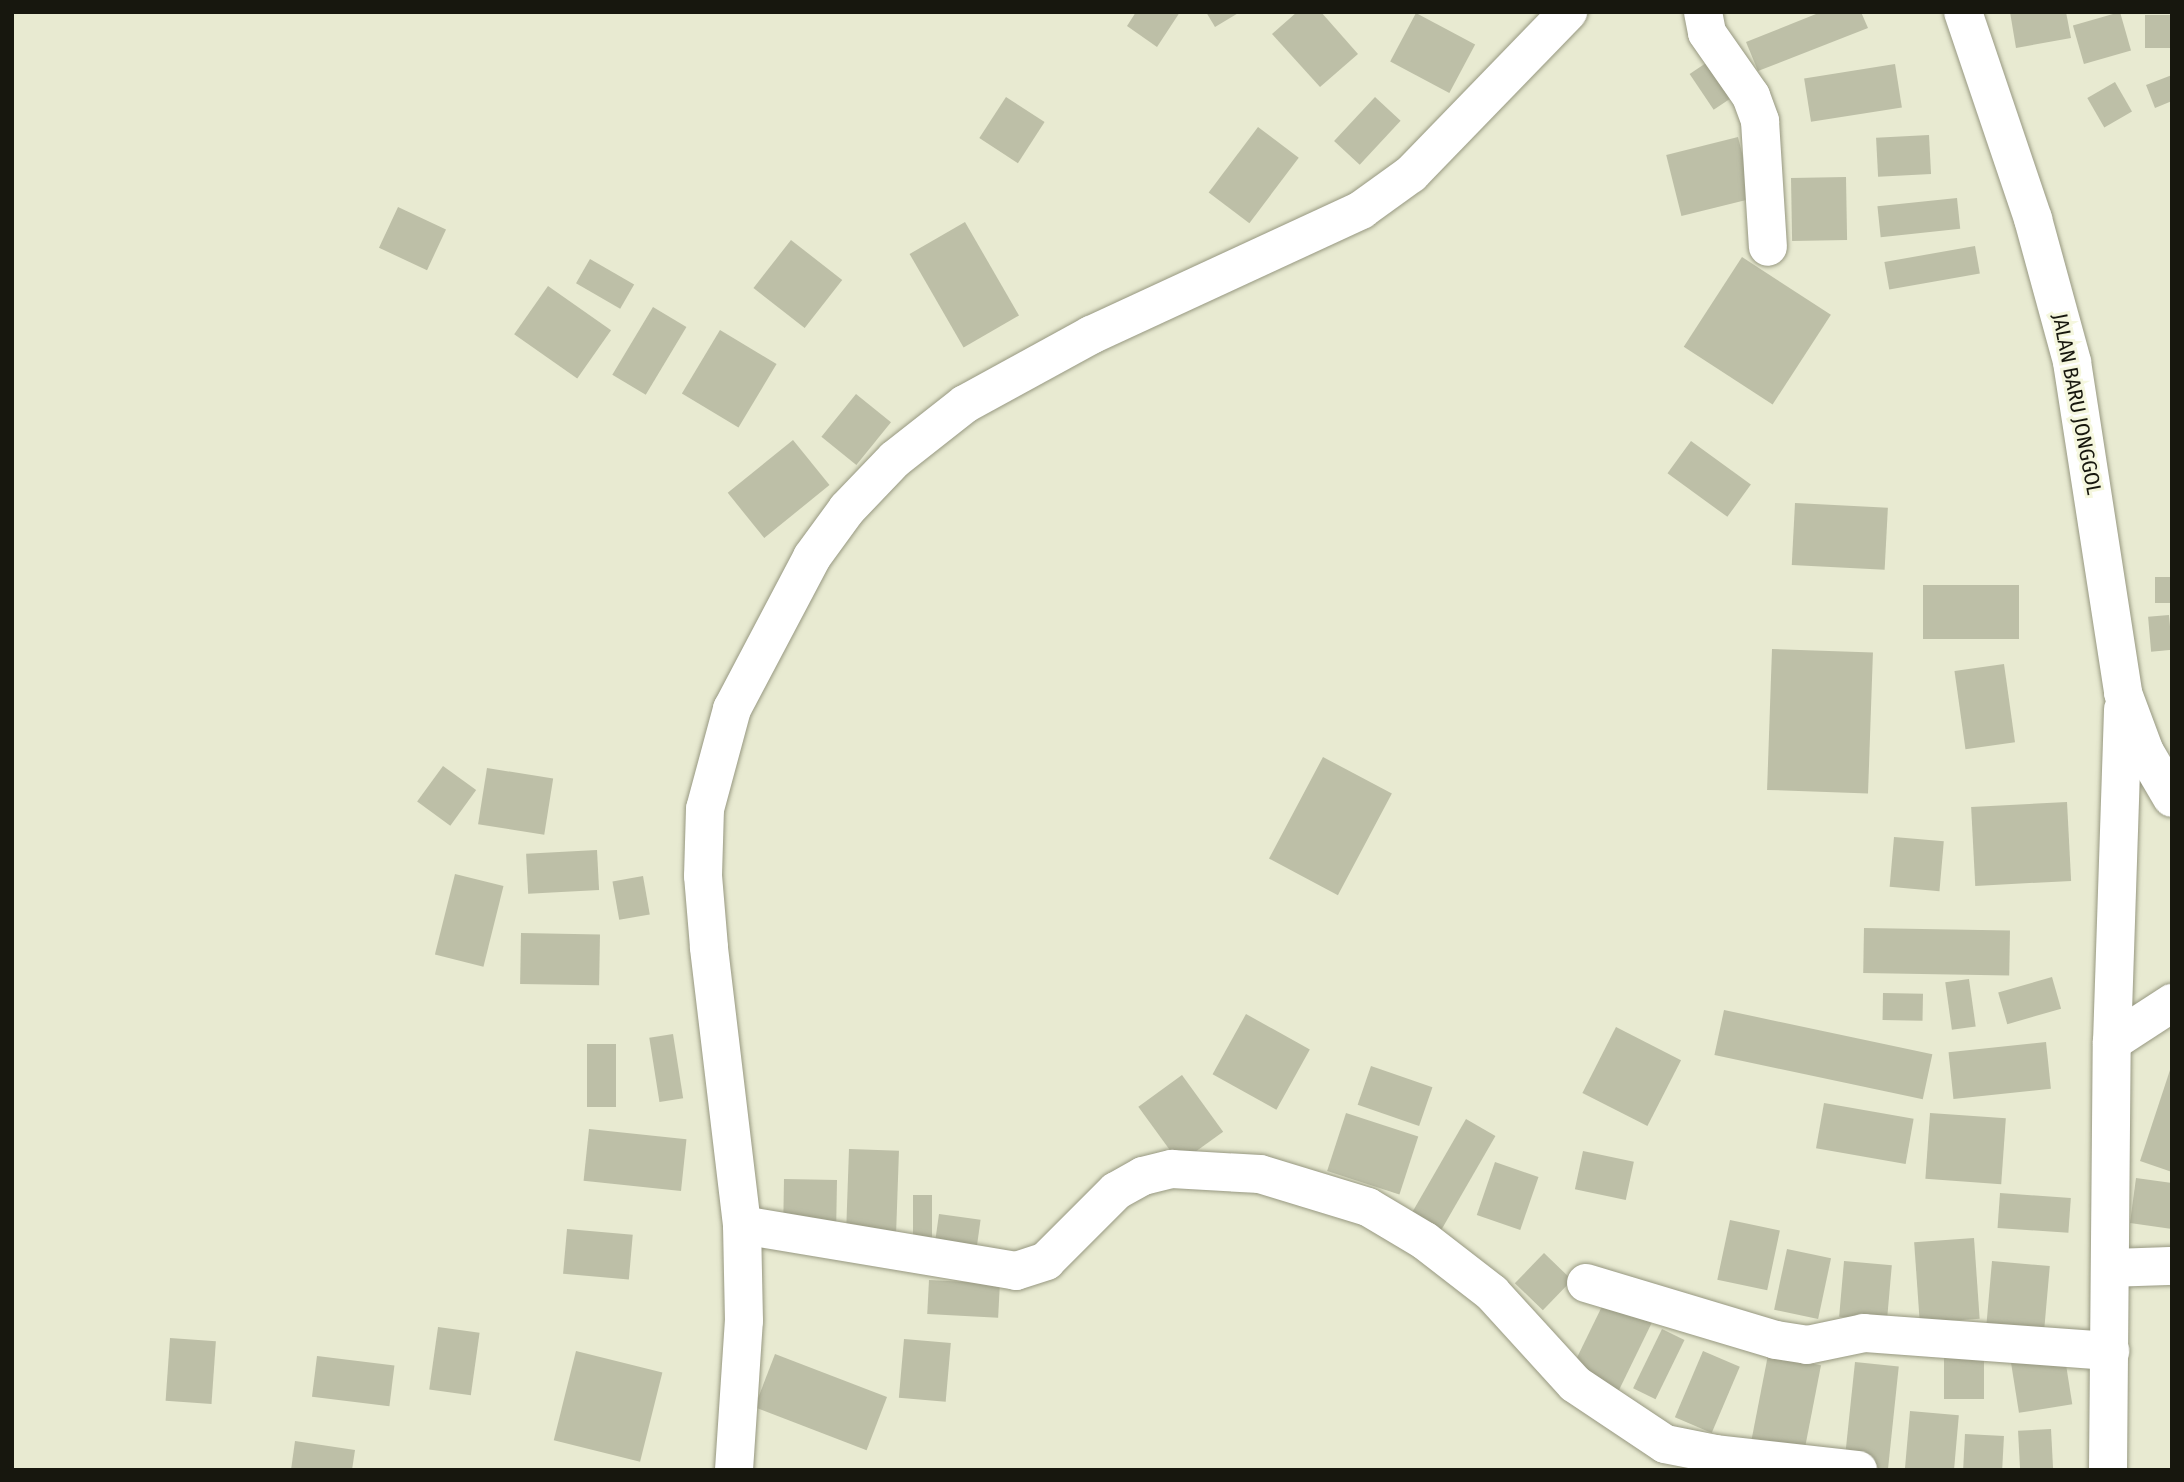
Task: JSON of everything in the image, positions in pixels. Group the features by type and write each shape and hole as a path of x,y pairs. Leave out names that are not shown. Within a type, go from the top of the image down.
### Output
{"street":[{"path":"734,1470 744,1321 742,1225 709,947 703,877 705,809 732,709 812,557 847,509 895,458 965,404 1091,335 1361,210 1411,174 1568,12"},
{"path":"1703,12 1707,33 1751,96 1760,121 1768,247"},
{"name":"JALAN BARU JONGGOL","path":"1963,12 2033,219 2072,362 2123,693 2145,752 2172,798"},
{"path":"2108,1470 2112,1042 2123,693"},
{"path":"2112,1042 2172,1003"},
{"path":"742,1225 1016,1270 1046,1261 1116,1192 1143,1176 1172,1169 1260,1174 1368,1207 1425,1241 1492,1293 1575,1384 1665,1444 1715,1454 1858,1470"},
{"path":"2111,1268 2172,1266"},
{"path":"1586,1283 1776,1340 1807,1345 1864,1333 2110,1351"}],"building":[{"path":"1136,12 1180,12 1157,47 1127,26"},
{"path":"1206,12 1240,12 1215,27"},
{"path":"1297,12 1321,12 1358,54 1320,87 1272,34"},
{"path":"1821,12 1861,12 1868,28 1758,71 1746,42"},
{"path":"2010,12 2066,12 2071,38 2016,48"},
{"path":"2120,12 2131,50 2084,64 2073,26"},
{"path":"1416,13 1475,44 1449,93 1390,62"},
{"path":"2145,15 2172,15 2172,48 2145,48"},
{"path":"1712,59 1736,95 1714,110 1690,74"},
{"path":"1895,64 1902,107 1811,122 1804,78"},
{"path":"2172,75 2172,101 2155,108 2146,85"},
{"path":"2115,82 2132,111 2104,127 2087,98"},
{"path":"1006,97 1045,122 1018,163 979,138"},
{"path":"1375,97 1401,121 1360,165 1334,141"},
{"path":"1258,127 1299,158 1249,223 1209,192"},
{"path":"1929,135 1931,174 1878,177 1876,138"},
{"path":"1738,137 1753,198 1681,216 1666,155"},
{"path":"1846,177 1847,240 1792,241 1791,178"},
{"path":"1957,198 1960,229 1881,237 1877,206"},
{"path":"398,207 446,229 427,270 379,248"},
{"path":"965,222 1019,316 964,348 910,254"},
{"path":"791,240 842,280 805,328 753,288"},
{"path":"1975,246 1980,274 1889,290 1884,262"},
{"path":"1742,257 1831,315 1773,404 1684,347"},
{"path":"590,259 634,284 620,309 576,283"},
{"path":"548,286 611,330 577,378 514,334"},
{"path":"653,307 686,327 646,395 612,375"},
{"path":"720,330 777,364 738,427 682,393"},
{"path":"856,394 891,422 856,465 821,437"},
{"path":"793,440 830,485 764,538 728,493"},
{"path":"1691,441 1751,484 1727,517 1667,473"},
{"path":"1795,503 1888,508 1885,570 1792,565"},
{"path":"2155,577 2172,577 2172,603 2155,603"},
{"path":"1923,585 2019,585 2019,639 1923,639"},
{"path":"2169,615 2172,650 2151,652 2148,617"},
{"path":"1772,649 1873,653 1868,793 1767,790"},
{"path":"2004,664 2015,742 1965,749 1954,671"},
{"path":"1323,757 1392,794 1338,895 1269,859"},
{"path":"443,766 476,790 450,826 417,802"},
{"path":"487,768 553,778 544,835 478,824"},
{"path":"2067,802 2071,881 1975,886 1971,807"},
{"path":"1894,837 1944,841 1939,891 1890,887"},
{"path":"597,850 599,890 528,894 526,854"},
{"path":"455,874 504,886 483,967 435,955"},
{"path":"643,876 650,914 619,920 612,881"},
{"path":"1864,928 2010,931 2009,976 1863,973"},
{"path":"521,933 600,934 599,985 520,984"},
{"path":"2052,977 2061,1009 2007,1024 1998,992"},
{"path":"1969,979 1976,1027 1952,1030 1945,982"},
{"path":"1883,993 1923,994 1923,1021 1883,1020"},
{"path":"1724,1010 1932,1054 1923,1099 1714,1055"},
{"path":"1246,1014 1310,1049 1276,1110 1213,1074"},
{"path":"1616,1027 1681,1060 1647,1126 1582,1093"},
{"path":"673,1034 683,1098 659,1102 649,1038"},
{"path":"2046,1042 2051,1089 1953,1099 1949,1052"},
{"path":"587,1044 616,1044 616,1107 587,1107"},
{"path":"1371,1066 1432,1087 1419,1126 1358,1105"},
{"path":"2170,1070 2172,1071 2172,1172 2140,1161"},
{"path":"1182,1075 1223,1132 1179,1163 1138,1107"},
{"path":"1824,1103 1914,1119 1906,1164 1816,1148"},
{"path":"1346,1113 1418,1136 1399,1194 1327,1171"},
{"path":"1930,1113 2006,1118 2001,1184 1925,1179"},
{"path":"1466,1119 1495,1136 1441,1230 1412,1213"},
{"path":"589,1129 686,1139 681,1191 584,1181"},
{"path":"849,1149 899,1151 896,1240 846,1238"},
{"path":"1583,1151 1634,1162 1626,1200 1575,1189"},
{"path":"1495,1162 1538,1177 1520,1230 1477,1215"},
{"path":"2136,1178 2172,1183 2172,1229 2130,1223"},
{"path":"784,1179 837,1180 836,1222 783,1221"},
{"path":"2000,1193 2071,1198 2068,1233 1998,1228"},
{"path":"913,1195 932,1195 932,1244 913,1244"},
{"path":"939,1214 981,1220 974,1264 933,1259"},
{"path":"1730,1220 1780,1231 1767,1290 1717,1280"},
{"path":"567,1229 633,1235 629,1280 563,1274"},
{"path":"1974,1238 1980,1319 1920,1323 1914,1242"},
{"path":"1787,1249 1831,1258 1818,1319 1774,1310"},
{"path":"1544,1253 1572,1280 1543,1310 1515,1283"},
{"path":"1844,1261 1892,1265 1887,1321 1839,1317"},
{"path":"1992,1261 2050,1266 2044,1335 1986,1330"},
{"path":"929,1280 1000,1284 998,1318 927,1314"},
{"path":"1609,1292 1656,1315 1616,1397 1569,1374"},
{"path":"438,1327 480,1333 471,1395 429,1389"},
{"path":"1662,1329 1684,1340 1656,1399 1633,1388"},
{"path":"170,1338 216,1341 211,1404 166,1401"},
{"path":"904,1339 951,1343 946,1402 899,1398"},
{"path":"576,1351 662,1373 640,1462 554,1440"},
{"path":"1703,1351 1740,1367 1712,1433 1675,1417"},
{"path":"2064,1352 2072,1404 2019,1413 2011,1360"},
{"path":"775,1354 887,1397 867,1450 755,1407"},
{"path":"1768,1355 1821,1365 1802,1461 1749,1450"},
{"path":"1944,1355 1984,1355 1984,1399 1944,1399"},
{"path":"317,1356 394,1366 389,1406 312,1397"},
{"path":"1855,1362 1899,1367 1888,1469 1844,1464"},
{"path":"1910,1411 1959,1415 1954,1470 1905,1470"},
{"path":"2051,1429 2053,1470 2020,1470 2018,1431"},
{"path":"1965,1434 2004,1436 2002,1470 1963,1470"},
{"path":"295,1441 355,1450 352,1470 291,1470"}]}
